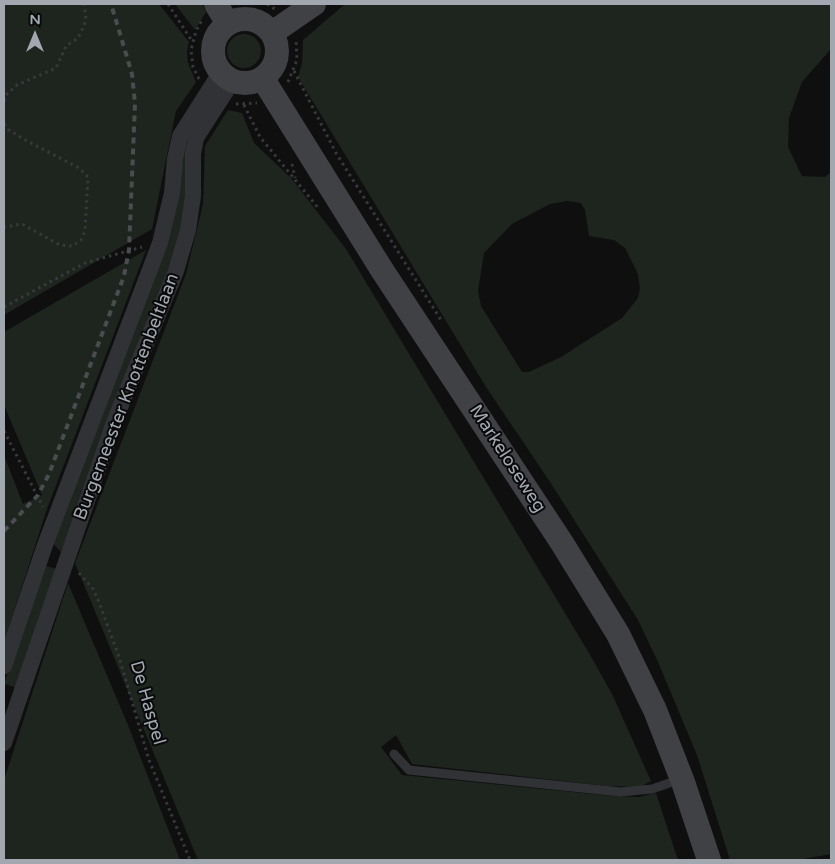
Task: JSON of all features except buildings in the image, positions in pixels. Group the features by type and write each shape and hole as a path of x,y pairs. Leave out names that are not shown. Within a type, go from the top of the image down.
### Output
{"main road":[{"path":"216,4 228,24"},
{"path":"272,33 314,4"},
{"path":"247,19 256,21 272,33 278,49 277,58 269,73 252,83 226,77 214,60 215,40 228,24 247,19"},
{"name":"Markeloseweg","path":"262,78 335,213 382,270 562,543 618,634 655,710 682,779 709,860"}],"street":[{"name":"Burgemeester Knottenbeltlaan","path":"4,666 45,545 160,243 172,193 175,159 180,136 226,77"},
{"name":"Burgemeester Knottenbeltlaan","path":"4,743 114,422 176,271 188,230 196,138 226,77"}],"lane":[{"path":"394,754 409,770 621,792 652,789 682,779"}],"path":[{"path":"4,101 6,95 18,84 56,68 66,46 78,38 84,26 86,19 84,4"},
{"path":"168,4 192,41"},
{"path":"294,71 336,153"},
{"path":"244,105 260,137 335,213"},
{"path":"4,124 9,130 27,141 79,168 88,177 85,231 81,240 73,246 60,245 22,224 4,226"},
{"path":"4,307 85,263 160,243"},
{"path":"4,432 45,510"},
{"name":"De Haspel","path":"66,561 85,579 98,602 120,657 149,760 190,860"}],"shaded area":[{"path":"4,4 159,4 189,42 187,51 188,63 196,82 176,111 152,229 4,315"},
{"path":"175,4 202,4 206,12 195,30"},
{"path":"345,4 831,4 831,49 802,82 789,118 788,147 802,176 825,177 831,172 831,854 798,860 730,860 697,755 658,662 638,620 550,482 486,387 298,77 302,63 303,40","holes":["567,201 581,203 585,210 589,236 614,240 625,248 638,274 640,289 638,298 622,318 561,357 529,372 522,372 481,306 478,291 484,253 512,224 550,204"]},
{"path":"244,34 251,35 256,39 260,44 260,58 256,63 251,67 244,68 237,67 232,63 228,58 227,51 228,44 232,39 237,35"},
{"path":"228,110 242,113 254,143 291,178 346,249 589,653 612,694 651,781 640,787 607,786 412,764 396,735 381,747 402,775 613,796 639,797 656,793 678,860 198,860 75,563 186,274 203,204 205,146"},
{"path":"187,142 188,174 181,237 61,552 50,540 182,163"},
{"path":"146,250 47,509 4,642 4,455 23,504 42,495 4,405 4,332"},
{"path":"42,565 57,569 18,688 4,684"},
{"path":"68,583 128,725 180,860 4,860 4,780"}],"railway":[{"path":"4,531 38,495 49,474 124,276 129,250 135,104 132,74 111,4"}]}
